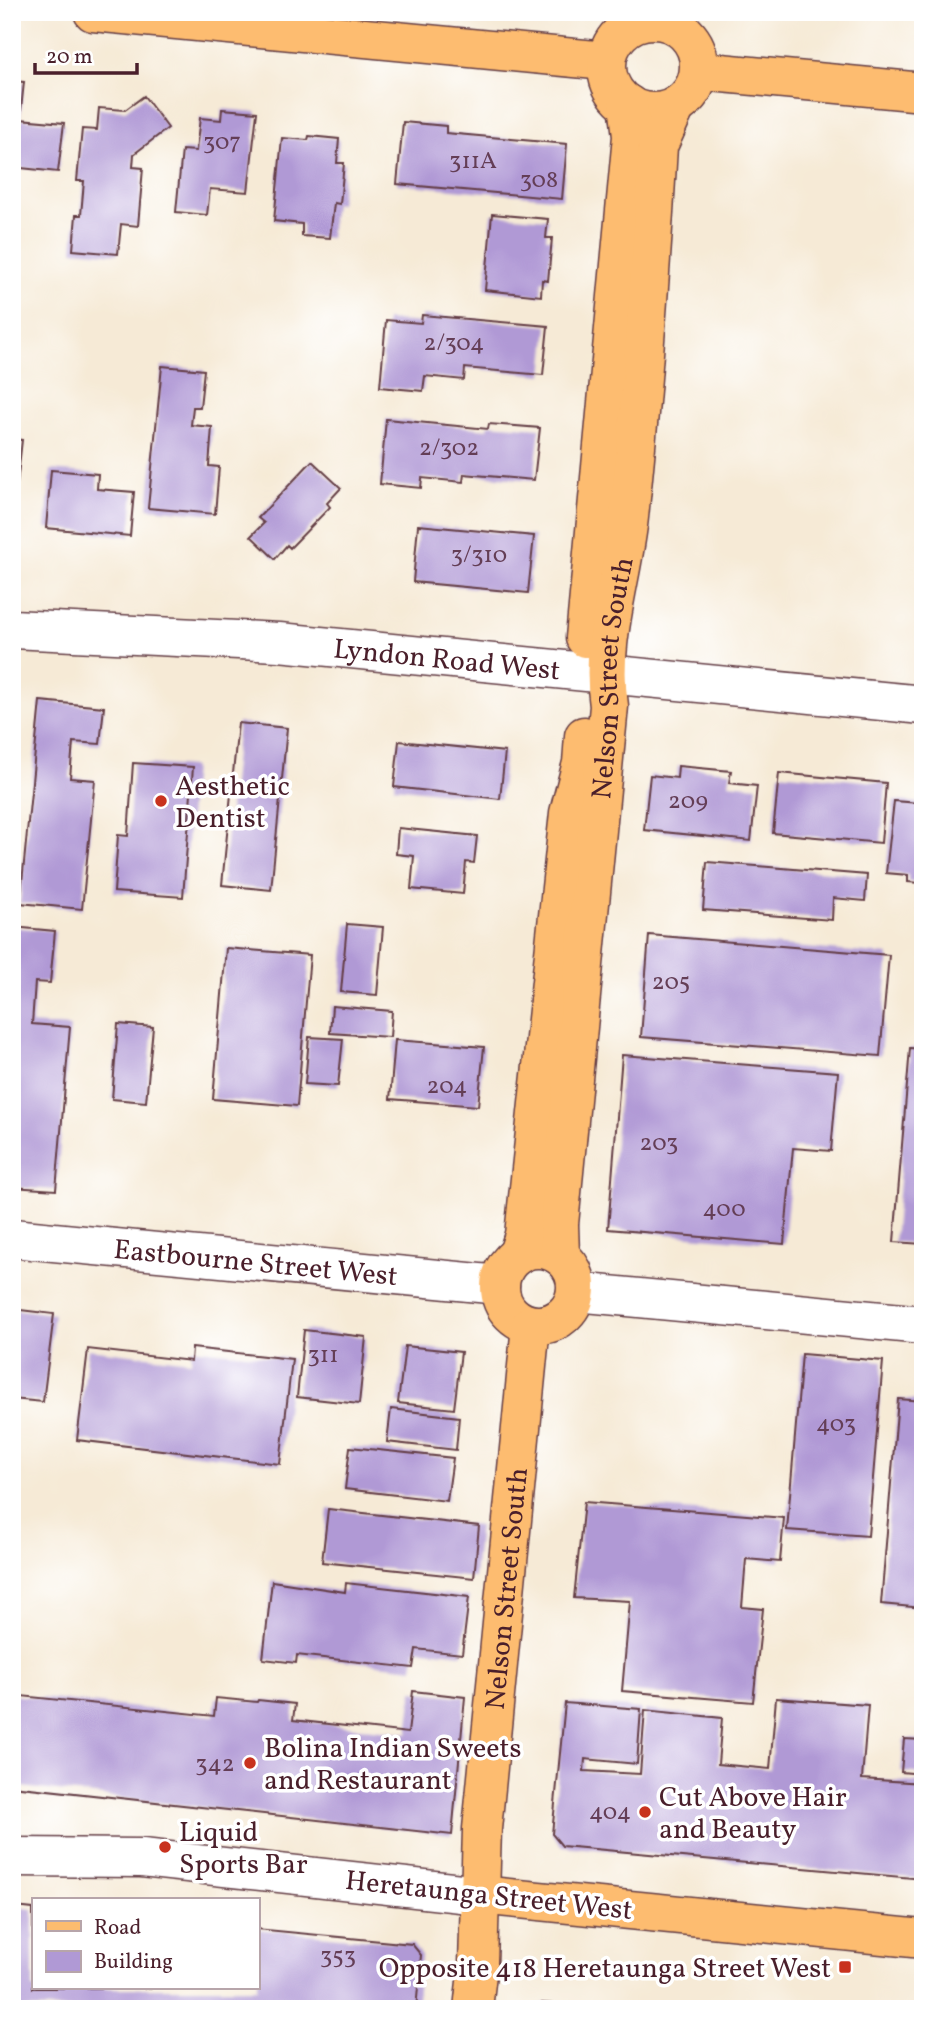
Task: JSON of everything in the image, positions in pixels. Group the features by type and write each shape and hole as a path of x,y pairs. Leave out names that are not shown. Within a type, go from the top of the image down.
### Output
{"main road":[{"path":"93,12 606,61"},
{"path":"655,15 670,23 691,41 698,54 700,71 687,97 676,106 648,113 628,104 614,89 606,74 606,61 608,50 624,28 655,15"},
{"path":"700,71 923,92"},
{"name":"Nelson Street South","path":"560,1256 559,1224 609,706 593,673 632,136 628,104"},
{"name":"Nelson Street South","path":"509,1270 524,1234 569,813 582,763 587,704 593,673 621,579 629,516 657,146 676,106"},
{"path":"542,1249 560,1256 572,1268 576,1292 566,1314 544,1325 531,1325 512,1315 501,1296 509,1270 542,1249"},
{"name":"Nelson Street South","path":"473,2009 478,1965 483,1815 531,1325"},
{"name":"Heretaunga Street West","path":"480,1895 923,1938"}],"street":[{"name":"Lyndon Road West","path":"12,629 279,642 923,705"},
{"name":"Eastbourne Street West","path":"12,1238 509,1270"},
{"path":"576,1292 923,1325"},
{"name":"Heretaunga Street West","path":"12,1857 142,1858 480,1895"}],"building":[{"path":"12,81 24,82 20,119 64,123 58,172 12,167"},
{"path":"144,96 168,128 134,154 133,167 143,168 138,226 121,224 118,254 73,250 76,215 81,215 84,181 77,181 82,129 97,130 99,108 125,110"},
{"path":"222,109 257,112 248,192 210,189 207,215 176,212 182,150 196,151 200,118 221,120"},
{"path":"403,122 446,126 446,133 567,144 562,199 397,184"},
{"path":"309,136 339,139 337,163 344,163 340,204 334,203 330,238 302,236 302,224 274,221 282,138 308,140"},
{"path":"492,214 548,219 546,238 552,238 548,281 542,280 541,296 485,290"},
{"path":"422,315 548,326 543,375 465,368 464,380 425,376 423,391 380,387 386,320 421,323"},
{"path":"162,366 204,370 200,407 193,407 191,425 212,427 209,466 219,467 215,514 148,508"},
{"path":"386,419 488,429 489,424 540,428 534,480 464,474 463,482 422,478 421,488 380,484"},
{"path":"12,439 22,440 15,502 12,502"},
{"path":"312,461 341,488 327,503 330,507 290,548 287,545 275,559 251,536 264,523 258,518"},
{"path":"51,470 98,474 97,489 134,492 130,536 46,528"},
{"path":"418,525 534,536 528,593 413,582"},
{"path":"40,701 104,707 100,744 73,742 70,778 95,780 82,909 20,903"},
{"path":"238,723 287,728 271,890 222,885"},
{"path":"399,741 505,752 500,799 394,787"},
{"name":"Aesthetic Dentist","path":"133,763 193,767 183,897 114,892 118,835 128,836"},
{"path":"678,766 731,771 729,783 757,786 751,841 644,830 650,775 677,778"},
{"path":"779,773 886,783 881,843 773,833"},
{"path":"894,801 919,803 918,816 923,817 923,874 920,883 908,882 908,875 886,873"},
{"path":"398,828 477,836 474,863 466,862 463,894 411,889 414,856 396,854"},
{"path":"707,862 867,875 865,901 833,898 832,920 703,910"},
{"path":"347,924 383,927 377,995 341,992"},
{"path":"12,927 55,931 50,983 35,982 32,1024 70,1027 56,1190 12,1187"},
{"path":"649,935 889,955 880,1056 641,1037"},
{"path":"226,948 310,955 297,1106 213,1099"},
{"path":"332,1006 392,1011 390,1037 330,1033"},
{"path":"118,1024 153,1027 146,1102 112,1099"},
{"path":"309,1037 343,1039 338,1086 305,1084"},
{"path":"395,1040 484,1047 478,1106 390,1099"},
{"path":"910,1048 923,1049 923,1244 894,1242"},
{"path":"622,1055 838,1072 831,1151 793,1148 784,1244 608,1229"},
{"path":"12,1309 54,1314 43,1402 12,1399"},
{"path":"304,1330 366,1337 359,1404 297,1397"},
{"path":"405,1346 461,1352 454,1409 398,1403"},
{"path":"192,1348 292,1359 280,1464 77,1440 88,1349 191,1361"},
{"path":"802,1354 883,1361 868,1536 787,1530"},
{"path":"898,1399 923,1401 923,1608 881,1604"},
{"path":"391,1409 459,1417 456,1450 387,1442"},
{"path":"350,1447 453,1458 447,1501 345,1489"},
{"path":"584,1502 784,1518 780,1562 746,1559 742,1607 763,1609 753,1702 622,1691 630,1601 574,1598"},
{"path":"328,1509 479,1526 474,1578 322,1562"},
{"path":"272,1581 345,1592 346,1583 469,1597 462,1654 416,1649 413,1668 297,1655 296,1663 263,1659"},
{"path":"413,1691 465,1697 452,1835 12,1786 12,1695 214,1716 216,1698 258,1700 295,1704 293,1720 408,1733"},
{"path":"776,1698 868,1705 862,1779 923,1783 923,1879 562,1846 552,1834 565,1703 641,1709 637,1764 585,1759 584,1771 640,1774 645,1710 722,1718 718,1764 770,1769"},
{"path":"904,1739 923,1740 923,1774 901,1772"},
{"path":"15,1907 32,1909 32,1990 259,1990 259,1929 412,1944 421,1955 416,2009 12,2009"},
{"path":"542,2003 591,2007 591,2009 541,2009"}],"place":[{"name":"Aesthetic Dentist","path":"161,801"},
{"name":"Bolina Indian Sweets and Restaurant","path":"250,1763"},
{"name":"Cut Above Hair and Beauty","path":"645,1812"},
{"name":"Liquid Sports Bar","path":"165,1847"},
{"name":"Opposite 418 Heretaunga Street West","path":"845,1967"}]}
